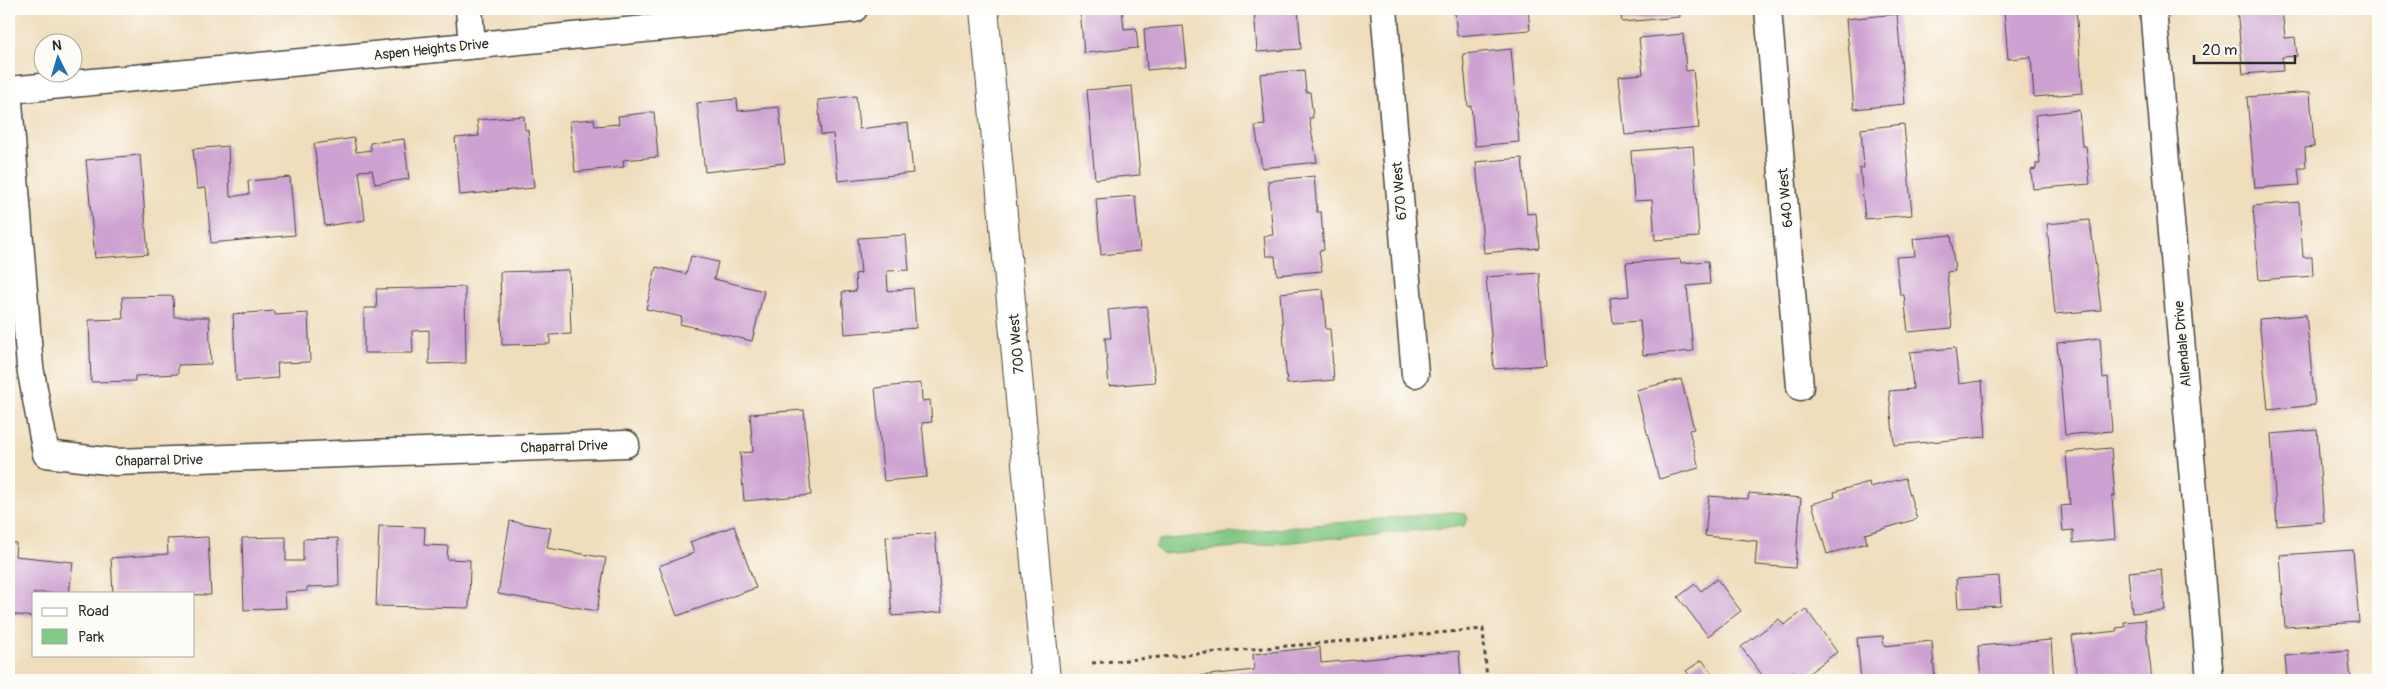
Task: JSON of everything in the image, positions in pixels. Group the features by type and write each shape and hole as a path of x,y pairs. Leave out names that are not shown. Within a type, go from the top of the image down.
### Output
{"main road":[{"name":"700 West","path":"984,9 1046,680"}],"street":[{"path":"469,9 472,45"},
{"name":"Aspen Heights Drive","path":"9,90 854,9"},
{"name":"670 West","path":"1384,9 1415,374"},
{"name":"640 West","path":"1768,9 1800,387"},
{"name":"Allendale Drive","path":"2153,9 2210,680"},
{"name":"Chaparral Drive","path":"9,102 30,367 46,454 116,462 626,444"}],"path":[{"path":"1092,663 1286,648 1483,629 1487,680"}],"green space":[{"path":"1454,512 1465,513 1468,519 1464,526 1162,554 1155,547 1159,540"}],"building":[{"path":"1080,9 1122,9 1124,29 1136,28 1138,48 1084,53"},
{"path":"1254,9 1298,9 1301,49 1257,52"},
{"path":"1460,9 1528,9 1530,30 1457,36 1455,13 1460,12"},
{"path":"1620,9 1679,9 1680,17 1622,22"},
{"path":"2004,9 2076,9 2083,93 2034,97 2031,57 2008,59"},
{"path":"2237,9 2282,9 2285,38 2295,37 2297,56 2282,57 2283,71 2243,74"},
{"path":"1897,14 1905,104 1854,109 1846,19"},
{"path":"1183,26 1187,66 1147,70 1144,29"},
{"path":"1683,34 1686,71 1693,70 1699,128 1625,135 1619,76 1643,74 1639,38"},
{"path":"1511,49 1519,142 1475,146 1471,106 1468,107 1463,54"},
{"path":"1304,70 1306,92 1310,92 1313,118 1309,118 1317,162 1262,168 1255,126 1265,125 1260,74"},
{"path":"1132,86 1140,175 1095,179 1087,90"},
{"path":"2310,92 2314,147 2305,148 2306,168 2298,168 2300,185 2255,188 2247,97"},
{"path":"856,96 859,129 908,123 913,173 838,181 833,134 821,135 818,100"},
{"path":"737,99 738,111 779,107 785,163 705,172 697,103"},
{"path":"2079,110 2082,146 2086,146 2090,184 2033,189 2031,170 2036,169 2036,164 2040,164 2035,115"},
{"path":"654,112 658,157 623,160 624,167 575,172 570,121 594,119 595,126 619,124 618,116"},
{"path":"524,116 525,130 528,130 534,188 460,195 455,138 479,136 477,120"},
{"path":"1904,124 1912,215 1865,219 1860,168 1864,168 1861,129"},
{"path":"354,138 356,152 371,150 370,143 404,139 409,179 375,184 372,170 359,171 365,220 325,226 314,144"},
{"path":"228,146 230,197 249,194 248,181 290,177 295,235 211,243 206,188 197,189 193,149"},
{"path":"1693,146 1699,237 1655,240 1652,200 1634,201 1631,151"},
{"path":"140,155 148,254 95,258 86,160"},
{"path":"1522,158 1527,214 1536,213 1539,248 1484,253 1476,162"},
{"path":"1314,176 1317,212 1321,212 1324,250 1319,251 1322,271 1277,275 1275,256 1266,256 1264,236 1273,235 1268,181"},
{"path":"1135,196 1140,251 1101,255 1096,199"},
{"path":"2299,202 2303,257 2312,257 2313,276 2259,280 2253,206"},
{"path":"2090,220 2101,310 2055,314 2047,224"},
{"path":"906,235 909,270 887,271 888,291 913,288 916,328 845,334 842,292 856,291 855,274 861,273 858,238"},
{"path":"1951,235 1955,271 1947,272 1952,328 1908,332 1904,295 1900,295 1896,257 1915,256 1913,239"},
{"path":"691,256 718,262 714,279 764,291 752,341 680,324 682,317 646,309 656,267 686,274"},
{"path":"1680,259 1681,263 1708,261 1710,284 1687,286 1693,351 1643,355 1640,321 1613,323 1610,298 1629,296 1626,263"},
{"path":"569,270 571,334 550,335 550,344 502,345 500,272"},
{"path":"1539,273 1546,365 1494,369 1486,277"},
{"path":"465,287 466,363 429,364 429,330 412,331 413,353 364,353 364,308 377,308 376,289"},
{"path":"1323,289 1326,329 1330,329 1334,380 1287,384 1280,293"},
{"path":"173,296 174,317 209,317 211,364 178,365 178,374 135,376 135,381 91,382 89,320 123,319 122,297"},
{"path":"1147,306 1155,382 1109,386 1105,338 1111,338 1108,310"},
{"path":"275,311 275,315 308,313 310,362 277,363 278,378 236,381 233,314"},
{"path":"2306,315 2315,405 2268,410 2259,319"},
{"path":"2100,338 2103,378 2108,377 2112,431 2065,435 2057,343"},
{"path":"1955,348 1959,384 1982,381 1986,437 1894,445 1889,391 1913,389 1910,352"},
{"path":"1681,379 1694,429 1689,430 1699,468 1659,479 1636,390"},
{"path":"921,383 922,401 930,400 932,422 922,423 927,477 884,481 875,388"},
{"path":"804,410 811,495 744,501 740,453 753,452 750,414"},
{"path":"2317,430 2324,522 2277,526 2271,434"},
{"path":"2111,448 2115,496 2112,496 2115,539 2073,543 2073,530 2063,531 2061,506 2070,505 2066,452"},
{"path":"1905,478 1917,519 1865,534 1867,543 1827,554 1812,504 1835,497 1834,492 1869,482 1870,487"},
{"path":"1749,493 1801,498 1795,568 1755,565 1757,541 1705,536 1709,496 1748,499"},
{"path":"510,521 551,528 547,548 606,558 597,611 498,594"},
{"path":"379,526 425,527 424,545 448,546 447,559 470,560 469,608 376,606"},
{"path":"734,526 756,588 677,616 659,566 694,553 690,542"},
{"path":"935,533 942,612 892,616 886,537"},
{"path":"208,537 211,595 195,595 195,592 113,592 111,558 168,554 167,539"},
{"path":"286,537 286,561 303,561 303,539 338,538 339,586 307,587 307,591 285,592 286,608 244,610 242,538"},
{"path":"9,543 16,543 15,556 73,562 69,592 32,592 32,617 9,614"},
{"path":"2353,550 2359,622 2285,627 2280,555"},
{"path":"2161,569 2165,610 2132,613 2128,572"},
{"path":"1999,576 2001,606 1958,608 1956,579"},
{"path":"1717,579 1741,611 1708,636 1678,597 1695,584 1701,591"},
{"path":"1806,609 1837,652 1801,679 1794,671 1782,680 1766,680 1741,647 1779,619 1784,625"},
{"path":"2145,620 2152,680 2113,680 2112,677 2077,680 2072,636 2117,631 2116,628 2125,627 2124,622"},
{"path":"1883,636 1884,646 1932,641 1935,680 1861,680 1857,638"},
{"path":"2051,640 2054,680 1981,680 1978,646"},
{"path":"1320,647 1321,663 1459,651 1461,680 1164,680 1254,670 1253,654"},
{"path":"2348,650 2351,680 2287,680 2285,656"},
{"path":"1702,660 1717,680 1693,680 1686,671"}]}
